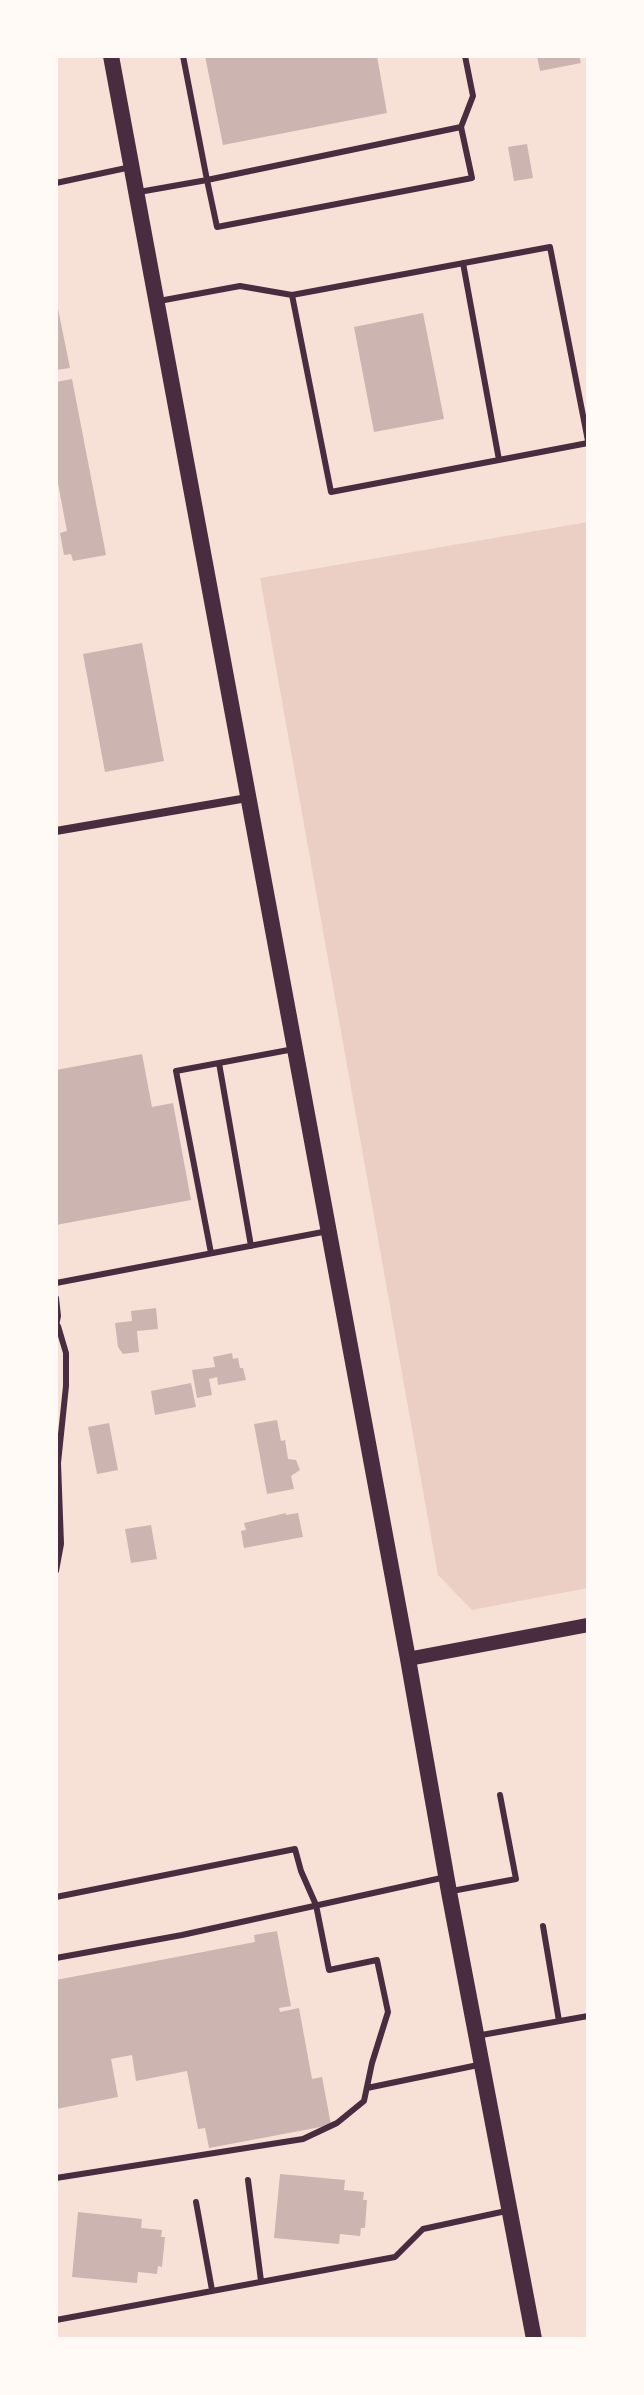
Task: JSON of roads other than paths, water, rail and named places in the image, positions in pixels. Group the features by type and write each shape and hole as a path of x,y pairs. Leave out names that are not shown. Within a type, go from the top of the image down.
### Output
{"main road":[{"path":"111,56 447,1884 534,2339"}],"street":[{"path":"56,831 247,798"},
{"path":"408,1659 588,1625"}],"lane":[{"path":"183,56 217,227 472,178 461,127 473,96 465,56"},
{"path":"136,193 461,127"},
{"path":"56,183 131,167"},
{"path":"156,301 240,286 292,295 550,247 588,442 331,492 292,295"},
{"path":"463,263 499,460"},
{"path":"211,1253 176,1071 294,1049"},
{"path":"219,1063 251,1246"},
{"path":"56,1283 328,1231"},
{"path":"56,1298 57,1326 66,1353 58,1463 61,1544 56,1571"},
{"path":"56,1958 182,1935 316,1905 447,1884 516,1879 500,1795"},
{"path":"56,1897 295,1849 316,1905 329,1970 377,1960 388,2012 364,2101 337,2123 303,2139 56,2178"},
{"path":"543,1926 559,2021"},
{"path":"476,2036 588,2016"},
{"path":"367,2088 482,2064"},
{"path":"248,2180 261,2281"},
{"path":"196,2202 212,2290"},
{"path":"56,2320 395,2257 423,2229 510,2210"}]}
